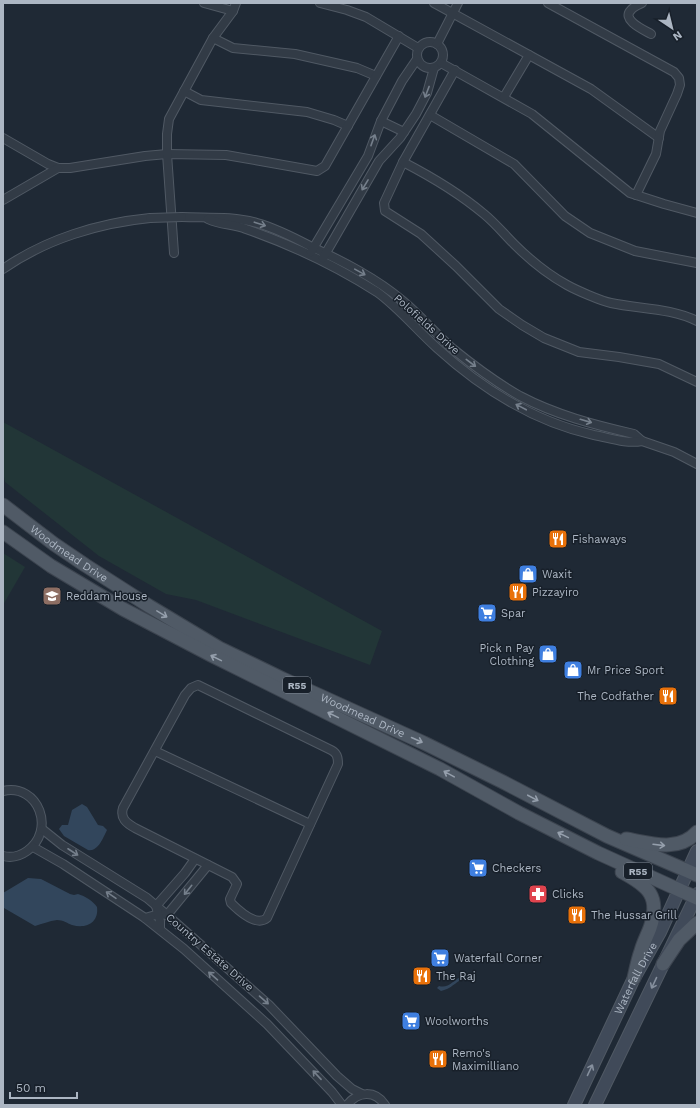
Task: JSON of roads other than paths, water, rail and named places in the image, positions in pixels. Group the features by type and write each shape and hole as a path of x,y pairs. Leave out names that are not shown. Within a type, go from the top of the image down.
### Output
{"main road":[{"name":"Woodmead Drive","path":"3,505 73,557 149,606 219,648 283,679 424,743 607,836 692,873"},
{"name":"Woodmead Drive","path":"3,532 51,566 123,609 211,655 440,769 519,813 598,853 697,896"},
{"path":"607,836 666,846 679,844 694,836 697,832"},
{"name":"Waterfall Drive","path":"574,1105 634,978 660,932 679,889 692,873 697,851"},
{"path":"598,853 620,870 645,886 654,902 654,910 650,927 641,951 634,978"},
{"name":"Waterfall Drive","path":"595,1105 697,896"},
{"path":"663,964 679,940 697,923"}],"street":[{"path":"204,3 233,11"},
{"path":"174,253 167,154 167,125 213,38 233,11 236,3"},
{"path":"320,3 366,17 418,48"},
{"path":"434,3 590,89 659,138"},
{"path":"437,44 458,3"},
{"path":"548,3 674,72 680,78 680,85 677,94 662,124 656,154 636,195"},
{"path":"642,3 631,9 628,13 628,17 631,21 651,34"},
{"path":"3,138 58,168 70,168 167,154 226,155 317,172 325,166 399,36"},
{"path":"213,38 233,48 295,54 357,68 376,76"},
{"path":"323,257 379,161 404,132 427,93 438,66 443,55 442,50 437,44 428,42 418,48 416,55 419,64 426,68 438,66 455,70 532,114 544,122 630,193 664,204 697,212"},
{"path":"504,97 529,55"},
{"path":"312,251 368,156 381,121 402,81 417,59"},
{"path":"455,70 403,162 384,203 383,209 421,234 499,309 544,338 579,352 659,364 697,382"},
{"path":"184,91 202,100 307,112 348,126"},
{"path":"430,115 514,164 565,216 590,233 635,251 697,263"},
{"path":"381,121 404,132"},
{"path":"368,156 379,161"},
{"path":"403,162 438,180 469,202 492,220 513,244 530,259 549,274 569,286 610,303 668,311 697,321"},
{"path":"3,200 58,168"},
{"name":"Polofields Drive","path":"3,269 32,251 78,232 125,220 150,218 219,217 256,223 286,234 323,257 372,279 402,301 453,349 489,376 520,396 560,414 634,434 642,441 674,452 697,464"},
{"path":"200,685 335,752 338,759 338,764 265,920 256,921 234,906 230,899 237,884 232,877 135,828 123,819 123,808 155,751 185,695 193,686 200,685"},
{"path":"155,751 310,824"},
{"path":"3,856 9,857 22,854 33,846 42,829 41,814 33,800 21,792 4,789"},
{"name":"Country Estate Drive","path":"42,829 62,845 146,898 269,1005 337,1076 352,1089 362,1094 372,1094 385,1105"},
{"name":"Country Estate Drive","path":"33,846 63,864 160,929 267,1024 332,1092 342,1105"},
{"path":"160,929 161,912 195,858"},
{"path":"145,918 161,912 208,865"},
{"path":"347,1105 351,1100 362,1094"}],"water":[{"path":"82,804 87,807 98,825 103,826 107,830 100,844 92,850 88,850 64,836 59,829 62,825 68,825 72,810"},
{"path":"28,878 41,879 70,894 78,894 86,897 97,907 97,913 94,921 87,925 77,926 57,920 35,926 4,908 3,893"},
{"path":"462,976 472,976 471,978 466,978 459,981 446,990 441,991 437,988 439,986 442,987 448,985"}],"place":[{"name":"Fishaways","path":"558,539"},
{"name":"Waxit","path":"528,574"},
{"name":"Pizzayiro","path":"518,592"},
{"name":"Reddam House","path":"52,596"},
{"name":"Spar","path":"487,613"},
{"name":"Pick n Pay Clothing","path":"548,654"},
{"name":"Mr Price Sport","path":"573,670"},
{"name":"The Codfather","path":"668,696"},
{"name":"Checkers","path":"478,868"},
{"name":"Clicks","path":"538,894"},
{"name":"The Hussar Grill","path":"577,915"},
{"name":"Waterfall Corner","path":"440,958"},
{"name":"The Raj","path":"422,976"},
{"name":"Woolworths","path":"411,1021"},
{"name":"Remo's Maximilliano","path":"438,1059"}]}
